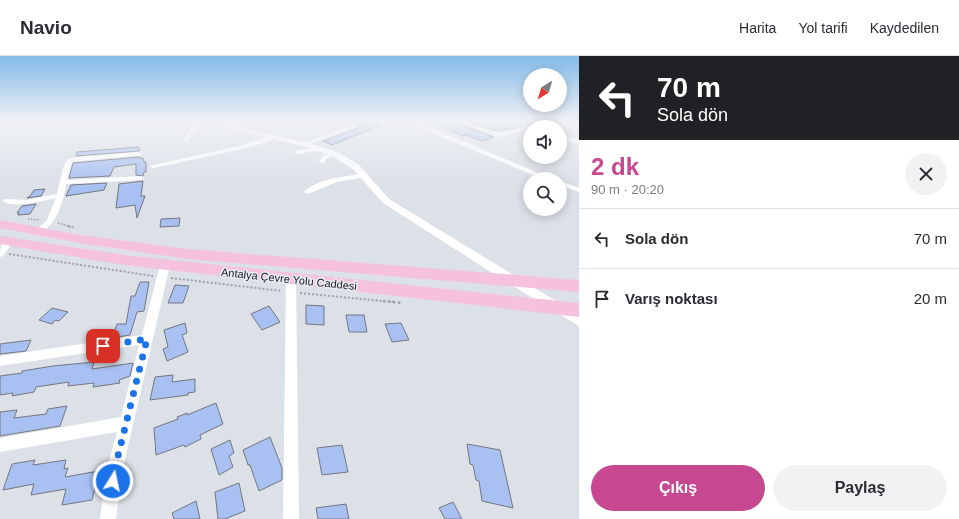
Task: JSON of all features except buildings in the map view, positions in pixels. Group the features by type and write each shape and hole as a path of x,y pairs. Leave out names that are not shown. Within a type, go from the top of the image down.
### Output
{"highway":[{"name":"Antalya Çevre Yolu Caddesi","path":"0,224 80,239 188,254 579,286"},
{"name":"Antalya Çevre Yolu Caddesi","path":"3,245 165,265 579,310"}],"street":[{"path":"153,166 259,143"},
{"path":"299,143 335,154 356,166 386,201 579,321"},
{"path":"305,144 309,143"},
{"path":"462,143 529,172"},
{"path":"297,152 320,149"},
{"path":"39,231 50,221 56,211 65,170 69,161 76,159 139,154"},
{"path":"322,162 325,157 335,154"},
{"path":"308,192 323,183 337,178 364,176"},
{"path":"63,182 141,178"},
{"path":"567,186 579,190"},
{"path":"6,201 19,203 29,202 60,195"},
{"path":"108,519 115,468 165,265"},
{"path":"292,279 292,519"},
{"path":"0,361 147,339"},
{"path":"0,445 126,423"}],"route":[{"path":"103,346 147,339 113,481"}]}
